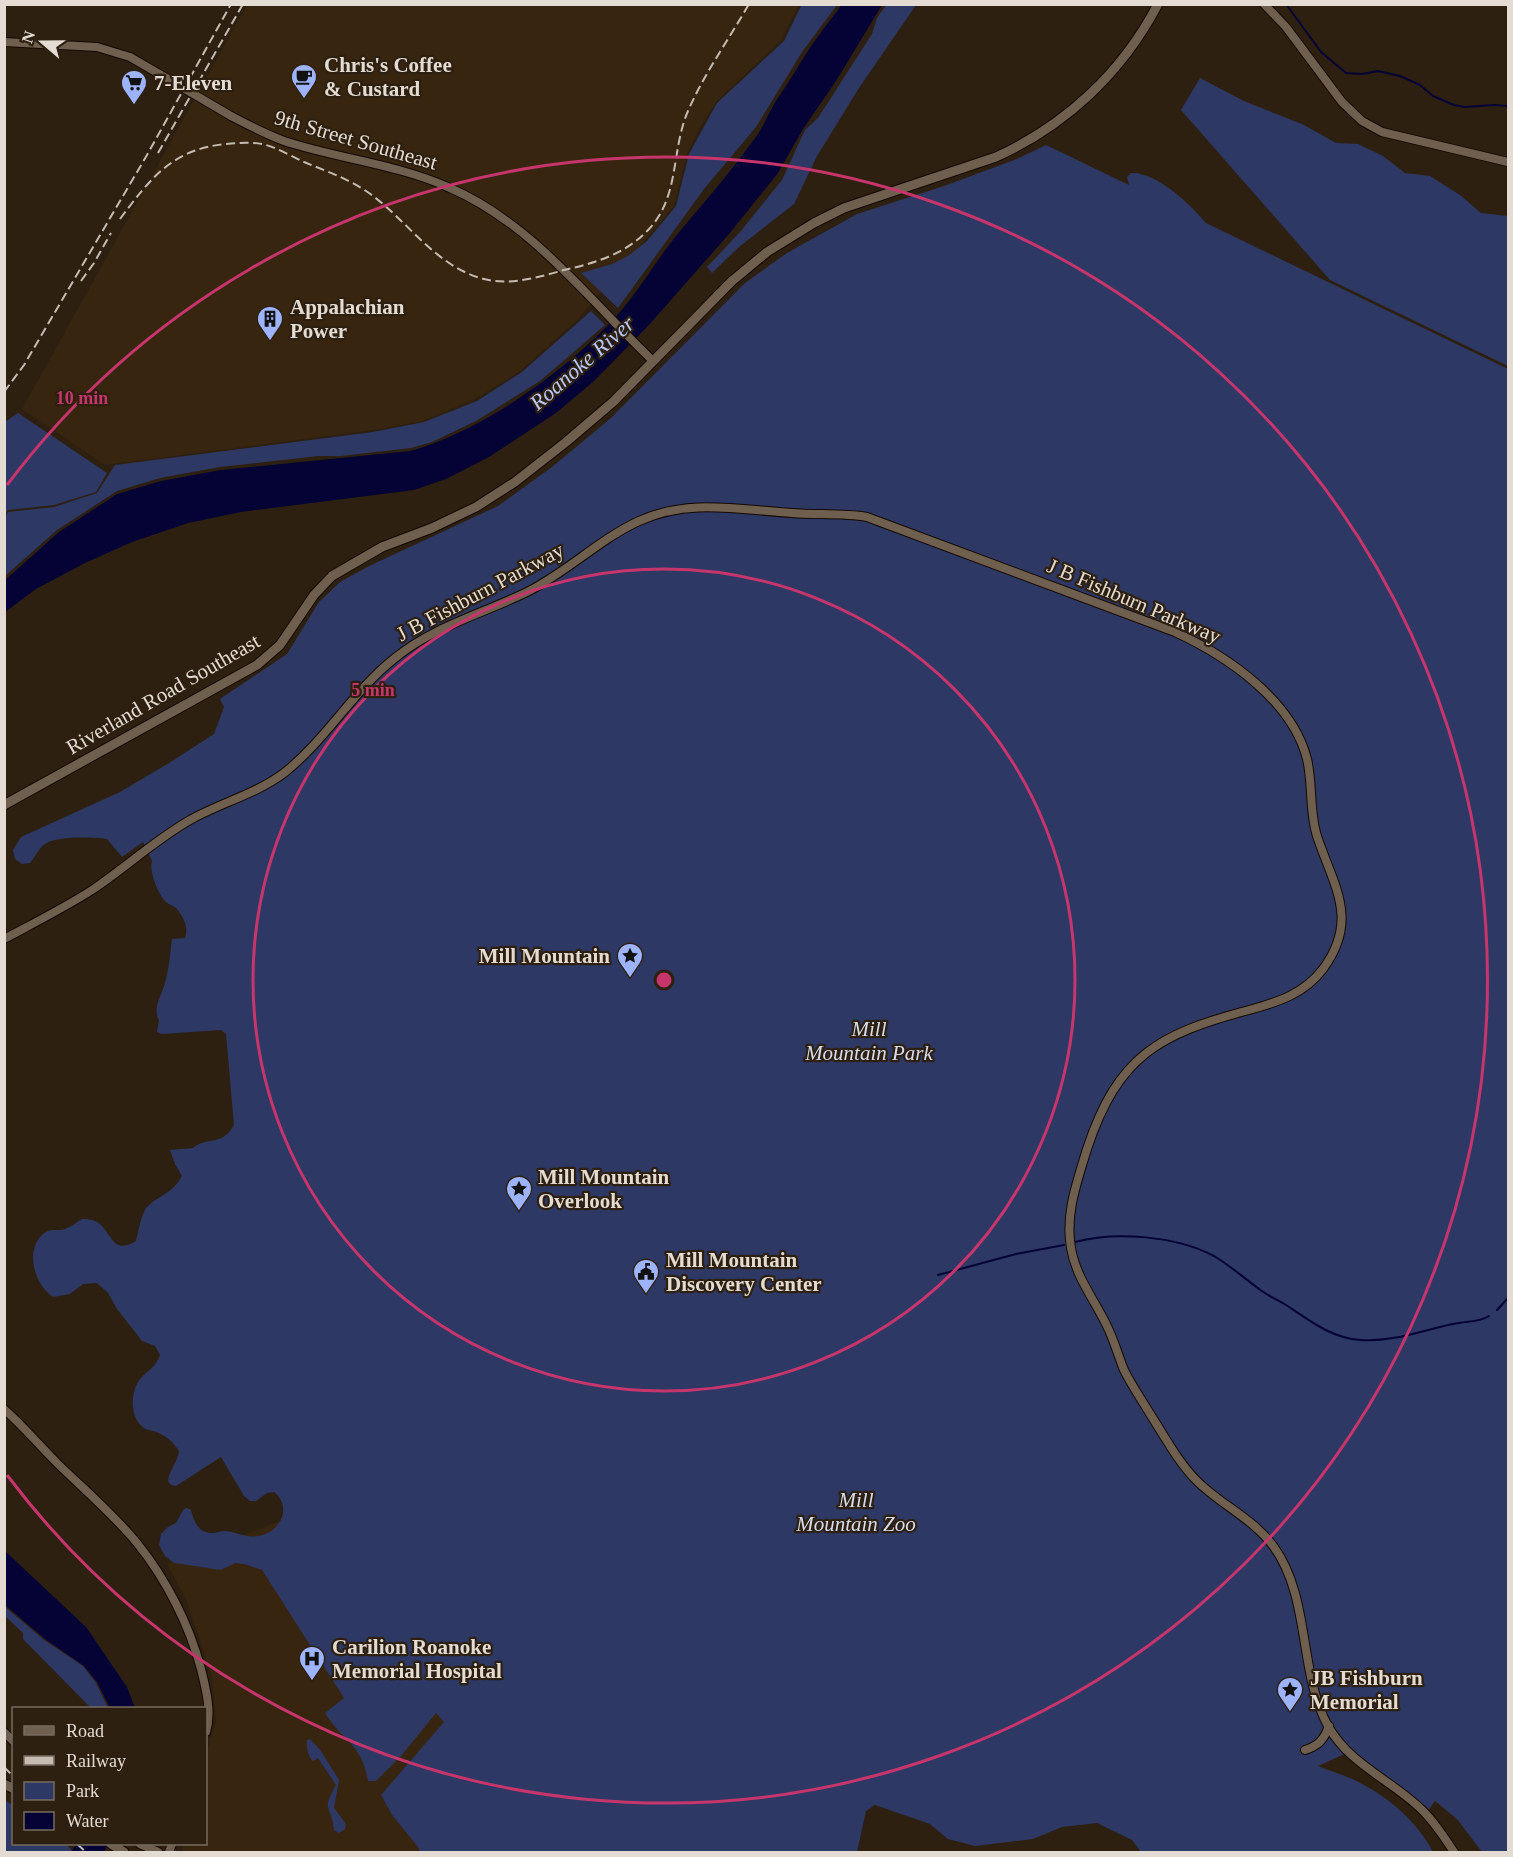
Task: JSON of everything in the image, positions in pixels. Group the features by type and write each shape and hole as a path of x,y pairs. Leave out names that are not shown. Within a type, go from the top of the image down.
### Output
{"main road":[{"name":"Riverland Road Southeast","path":"4,805 257,665 280,645 314,595 332,576 382,547 456,518 506,488 591,422 732,281 767,252 790,237 844,208 867,199 996,157 1016,148 1055,123 1094,91 1117,67 1135,43 1158,4"}],"street":[{"path":"1264,4 1286,27 1342,102 1362,121 1382,132 1509,162"},
{"name":"9th Street Southeast","path":"4,42 97,47 130,57 231,116 283,140 407,172 470,197 512,224 564,270 653,361"},
{"name":"J B Fishburn Parkway","path":"4,939 93,890 189,820 280,776 304,755 380,671 419,640 545,582 637,522 682,508 722,506 774,512 830,513 867,517 1175,632 1229,661 1274,702 1303,747 1310,775 1314,826 1340,900 1341,923 1338,936 1332,954 1323,969 1315,979 1297,993 1275,1003 1208,1022 1172,1036 1144,1055 1123,1075 1107,1099 1089,1143 1071,1203 1070,1247 1078,1272 1109,1329 1130,1381 1168,1441 1200,1484 1257,1527 1285,1565 1296,1596 1315,1689 1329,1726 1348,1753 1419,1807 1454,1852"},
{"path":"4,1409 137,1543 158,1573 180,1613 199,1660 208,1704 207,1725"},
{"path":"1305,1750 1316,1746 1323,1739 1329,1726"},
{"path":"142,1845 158,1852"}],"shaded area":[{"path":"247,5 799,5 781,40 716,102 687,154 674,206 577,320 520,371 475,399 423,421 373,430 105,465 22,409"},
{"name":"Carilion Roanoke Memorial Hospital","path":"312,1509 430,1706 445,1722 381,1795 392,1815 420,1852 182,1852 183,1845 207,1845 207,1751 216,1721 212,1678 186,1599 167,1564"}],"green space":[{"path":"802,4 837,5 802,52 756,127 704,189 618,308 581,273 612,264 628,256 647,241 676,206 689,154 717,103 784,41"},
{"path":"887,4 916,5 859,88 817,156 794,204 739,247 712,273 707,267 740,232 782,180 805,130 818,118 872,34 877,18"},
{"path":"1200,78 1244,101 1304,125 1336,143 1358,144 1383,156 1405,173 1430,176 1460,195 1481,213 1508,216 1508,366 1330,280 1181,110"},
{"name":"Mill Mountain Park","path":"1046,145 1129,185 1127,177 1131,173 1141,174 1162,183 1206,223 1508,369 1508,1852 1482,1852 1457,1819 1435,1801 1427,1812 1349,1752 1318,1766 1357,1781 1383,1797 1412,1822 1433,1852 1141,1852 1132,1840 1097,1823 1062,1827 1033,1839 975,1846 948,1839 930,1824 875,1805 866,1811 857,1852 420,1852 392,1815 381,1795 444,1722 436,1713 401,1756 376,1781 368,1781 365,1768 356,1750 325,1713 344,1698 262,1570 235,1563 221,1570 174,1563 165,1556 159,1545 161,1534 176,1523 183,1510 187,1508 191,1510 197,1526 203,1531 215,1533 225,1531 245,1536 266,1534 278,1525 281,1518 283,1505 280,1498 274,1492 267,1493 256,1501 250,1501 244,1496 221,1457 176,1486 171,1485 168,1481 179,1451 165,1436 145,1429 136,1419 133,1408 133,1395 137,1384 160,1355 155,1346 142,1341 117,1309 108,1293 97,1283 83,1284 70,1294 53,1297 37,1276 33,1258 37,1241 49,1231 65,1229 82,1219 97,1222 117,1244 122,1246 136,1241 141,1219 147,1207 173,1188 182,1176 170,1150 193,1148 198,1144 219,1139 225,1136 234,1125 226,1034 221,1030 162,1034 157,1032 159,1020 157,1006 166,978 172,939 185,938 186,930 185,922 179,911 165,901 159,892 154,881 152,861 143,842 122,857 107,839 65,838 50,841 39,850 30,863 22,864 15,859 13,850 21,837 120,792 214,734 224,707 220,699 287,654 319,602 340,582 369,566 498,506 552,467 611,418 745,283 787,253 857,214 944,186 1017,159"},
{"path":"591,311 605,325 540,381 476,421 432,442 411,448 220,467 160,478 117,491 57,530 5,576 5,517 8,512 54,507 97,493 115,465 373,432 424,422 477,401 522,372"},
{"path":"18,413 107,473 96,492 54,505 8,510 5,515 5,422"},
{"path":"4,1606 44,1640 83,1666 96,1683 108,1707 90,1707 23,1639 23,1633 5,1616"},
{"path":"310,1739 321,1751 339,1780 334,1808 346,1824 345,1829 339,1833 334,1830 328,1809 331,1794 336,1785 318,1758 313,1761 310,1757 307,1740"},
{"path":"4,1800 12,1804 12,1845 67,1845 72,1851 71,1852 5,1852"}],"water":[{"name":"Roanoke River","path":"841,5 882,5 836,81 803,129 778,173 729,234 648,326 594,381 556,413 489,457 446,479 414,490 241,512 188,523 132,542 85,563 36,589 5,612 5,580 59,532 117,494 161,481 221,470 410,451 467,429 496,413 552,375 601,333 629,301 673,240 758,134 804,56"},
{"path":"5,1551 86,1627 127,1687 135,1707 110,1707 97,1682 84,1666 45,1639 5,1605"},
{"path":"75,1845 108,1845 104,1852 71,1852"}],"waterway":[{"path":"1286,4 1321,52 1346,73 1362,74 1378,71 1400,76 1420,85 1433,96 1454,105 1508,106"},
{"path":"1075,1242 1109,1237 1146,1237 1199,1249 1214,1256 1265,1293 1312,1322 1349,1339 1387,1339 1489,1316"},
{"path":"938,1275 1016,1254 1064,1245"},
{"path":"1497,1310 1508,1298"}],"railway":[{"path":"4,392 24,365 147,155 231,4"},
{"path":"158,153 243,4"},
{"path":"120,219 152,179 177,159 207,147 258,143 278,149 361,188 383,204 437,254 467,273 484,279 504,282 524,280 598,261 640,238 659,216 666,202 688,111 709,70 749,4"},
{"path":"81,281 111,233"},
{"path":"4,1767 12,1775"},
{"path":"78,1845 86,1852"}],"place":[{"name":"Chris's Coffee & Custard","path":"304,100"},
{"name":"7-Eleven","path":"134,106"},
{"name":"Appalachian Power","path":"270,342"},
{"name":"Mill Mountain","path":"630,979"},
{"name":"Mill Mountain Overlook","path":"519,1212"},
{"name":"Mill Mountain Discovery Center","path":"646,1295"},
{"name":"Carilion Roanoke Memorial Hospital","path":"312,1682"},
{"name":"JB Fishburn Memorial","path":"1290,1713"}],"park label":[{"name":"Mill Mountain Zoo","path":"856,1512"}]}
